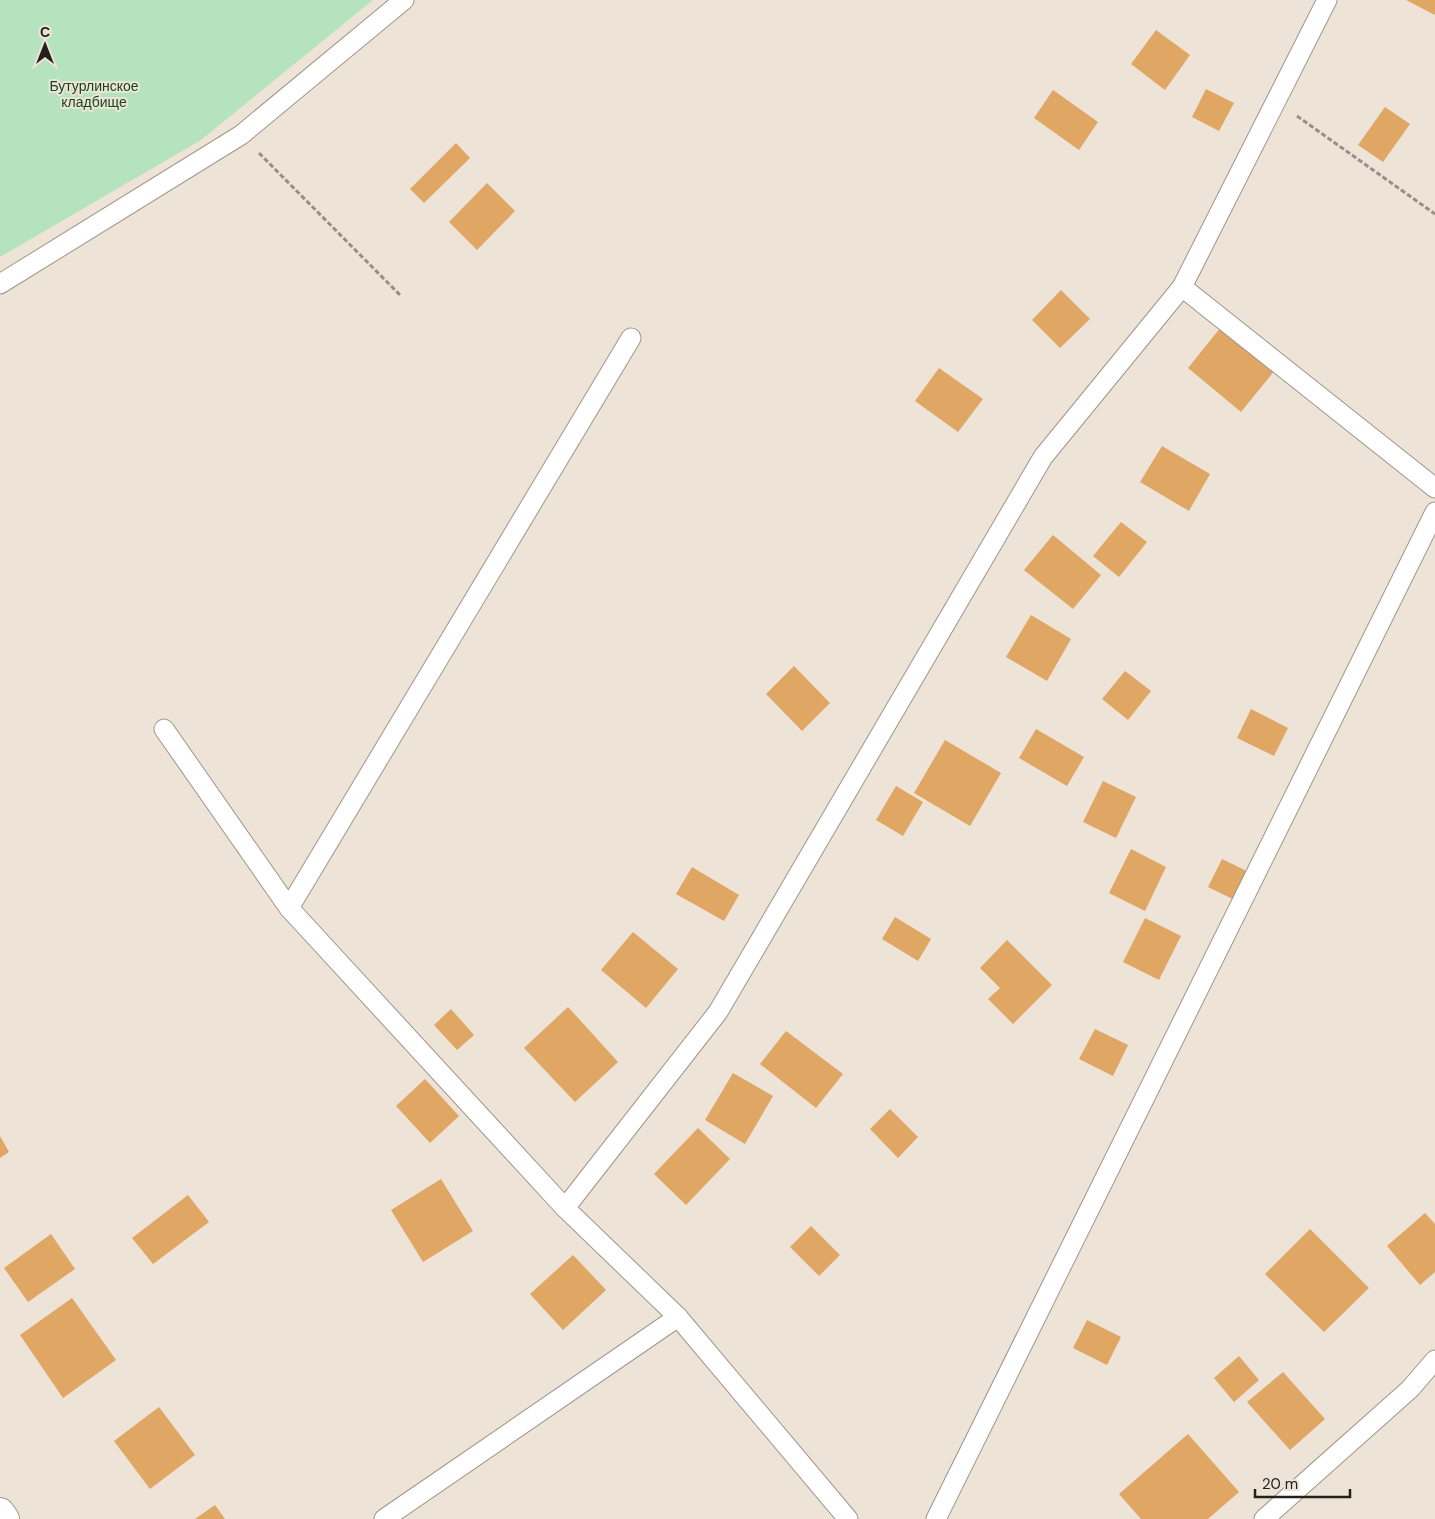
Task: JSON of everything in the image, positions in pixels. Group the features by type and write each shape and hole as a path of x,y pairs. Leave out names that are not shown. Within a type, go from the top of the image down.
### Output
{"street":[{"path":"0,1512 5,1519"}],"lane":[{"path":"0,284 241,135 404,0"},
{"path":"565,1208 718,1012 1043,457 1182,287 1327,0"},
{"path":"1182,287 1435,488"},
{"path":"289,908 631,338"},
{"path":"936,1519 1435,512"},
{"path":"164,729 289,908 565,1208 678,1317 848,1519"},
{"path":"384,1519 678,1317"},
{"path":"1264,1519 1410,1389 1435,1360"}],"path":[{"path":"1292,112 1435,214"},
{"path":"241,135 400,295"}],"green space":[{"name":"Бутурлинское кладбище","path":"0,0 373,0 201,140 0,257"}],"building":[{"path":"1406,0 1435,0 1435,15"},
{"path":"1156,30 1190,55 1165,90 1131,64"},
{"path":"1206,89 1234,103 1219,131 1192,117"},
{"path":"1053,90 1098,122 1079,150 1034,118"},
{"path":"1385,107 1410,124 1383,162 1358,145"},
{"path":"456,143 470,158 424,203 410,189"},
{"path":"487,183 515,211 477,250 449,222"},
{"path":"1061,290 1090,319 1060,348 1032,320"},
{"path":"1221,327 1275,370 1241,412 1188,368"},
{"path":"939,368 983,399 958,432 915,401"},
{"path":"1162,446 1210,474 1189,511 1140,482"},
{"path":"1121,522 1147,542 1119,577 1093,556"},
{"path":"1053,535 1101,575 1073,609 1024,570"},
{"path":"1031,615 1071,639 1047,681 1006,657"},
{"path":"794,666 830,703 802,731 766,694"},
{"path":"1125,671 1151,691 1128,720 1102,699"},
{"path":"1251,709 1288,728 1274,756 1237,738"},
{"path":"1036,729 1084,757 1067,786 1019,758"},
{"path":"945,740 1001,773 970,826 914,793"},
{"path":"1103,781 1136,797 1116,838 1083,822"},
{"path":"896,786 923,802 903,836 876,820"},
{"path":"1131,849 1166,867 1145,911 1109,893"},
{"path":"1222,859 1259,877 1245,905 1208,887"},
{"path":"692,867 739,895 724,921 676,894"},
{"path":"895,917 931,939 918,961 882,939"},
{"path":"1145,918 1181,936 1159,980 1123,962"},
{"path":"633,932 678,969 646,1008 601,970"},
{"path":"1007,940 1052,985 1013,1024 988,999 1000,988 980,968"},
{"path":"568,1007 618,1062 575,1102 524,1048"},
{"path":"451,1009 474,1035 457,1050 434,1025"},
{"path":"1095,1029 1128,1045 1113,1076 1079,1059"},
{"path":"786,1031 843,1074 816,1108 760,1064"},
{"path":"733,1073 773,1096 745,1144 705,1120"},
{"path":"425,1079 459,1116 430,1143 396,1106"},
{"path":"890,1109 918,1137 898,1158 870,1129"},
{"path":"698,1128 730,1159 686,1205 654,1174"},
{"path":"0,1136 9,1152 0,1158"},
{"path":"441,1179 473,1231 423,1262 391,1210"},
{"path":"188,1195 209,1222 153,1264 132,1238"},
{"path":"1425,1213 1435,1224 1435,1272 1420,1285 1387,1246"},
{"path":"811,1226 840,1255 819,1276 790,1247"},
{"path":"1310,1229 1369,1288 1324,1332 1265,1274"},
{"path":"51,1234 75,1269 28,1302 4,1268"},
{"path":"573,1255 606,1290 563,1330 530,1294"},
{"path":"72,1298 116,1360 63,1398 20,1335"},
{"path":"1087,1320 1121,1337 1107,1365 1073,1348"},
{"path":"1239,1356 1259,1380 1234,1402 1214,1378"},
{"path":"1283,1372 1325,1419 1290,1450 1247,1402"},
{"path":"159,1407 195,1455 150,1489 114,1441"},
{"path":"1188,1434 1239,1492 1208,1519 1141,1519 1119,1494"},
{"path":"215,1505 225,1519 195,1519"}]}
